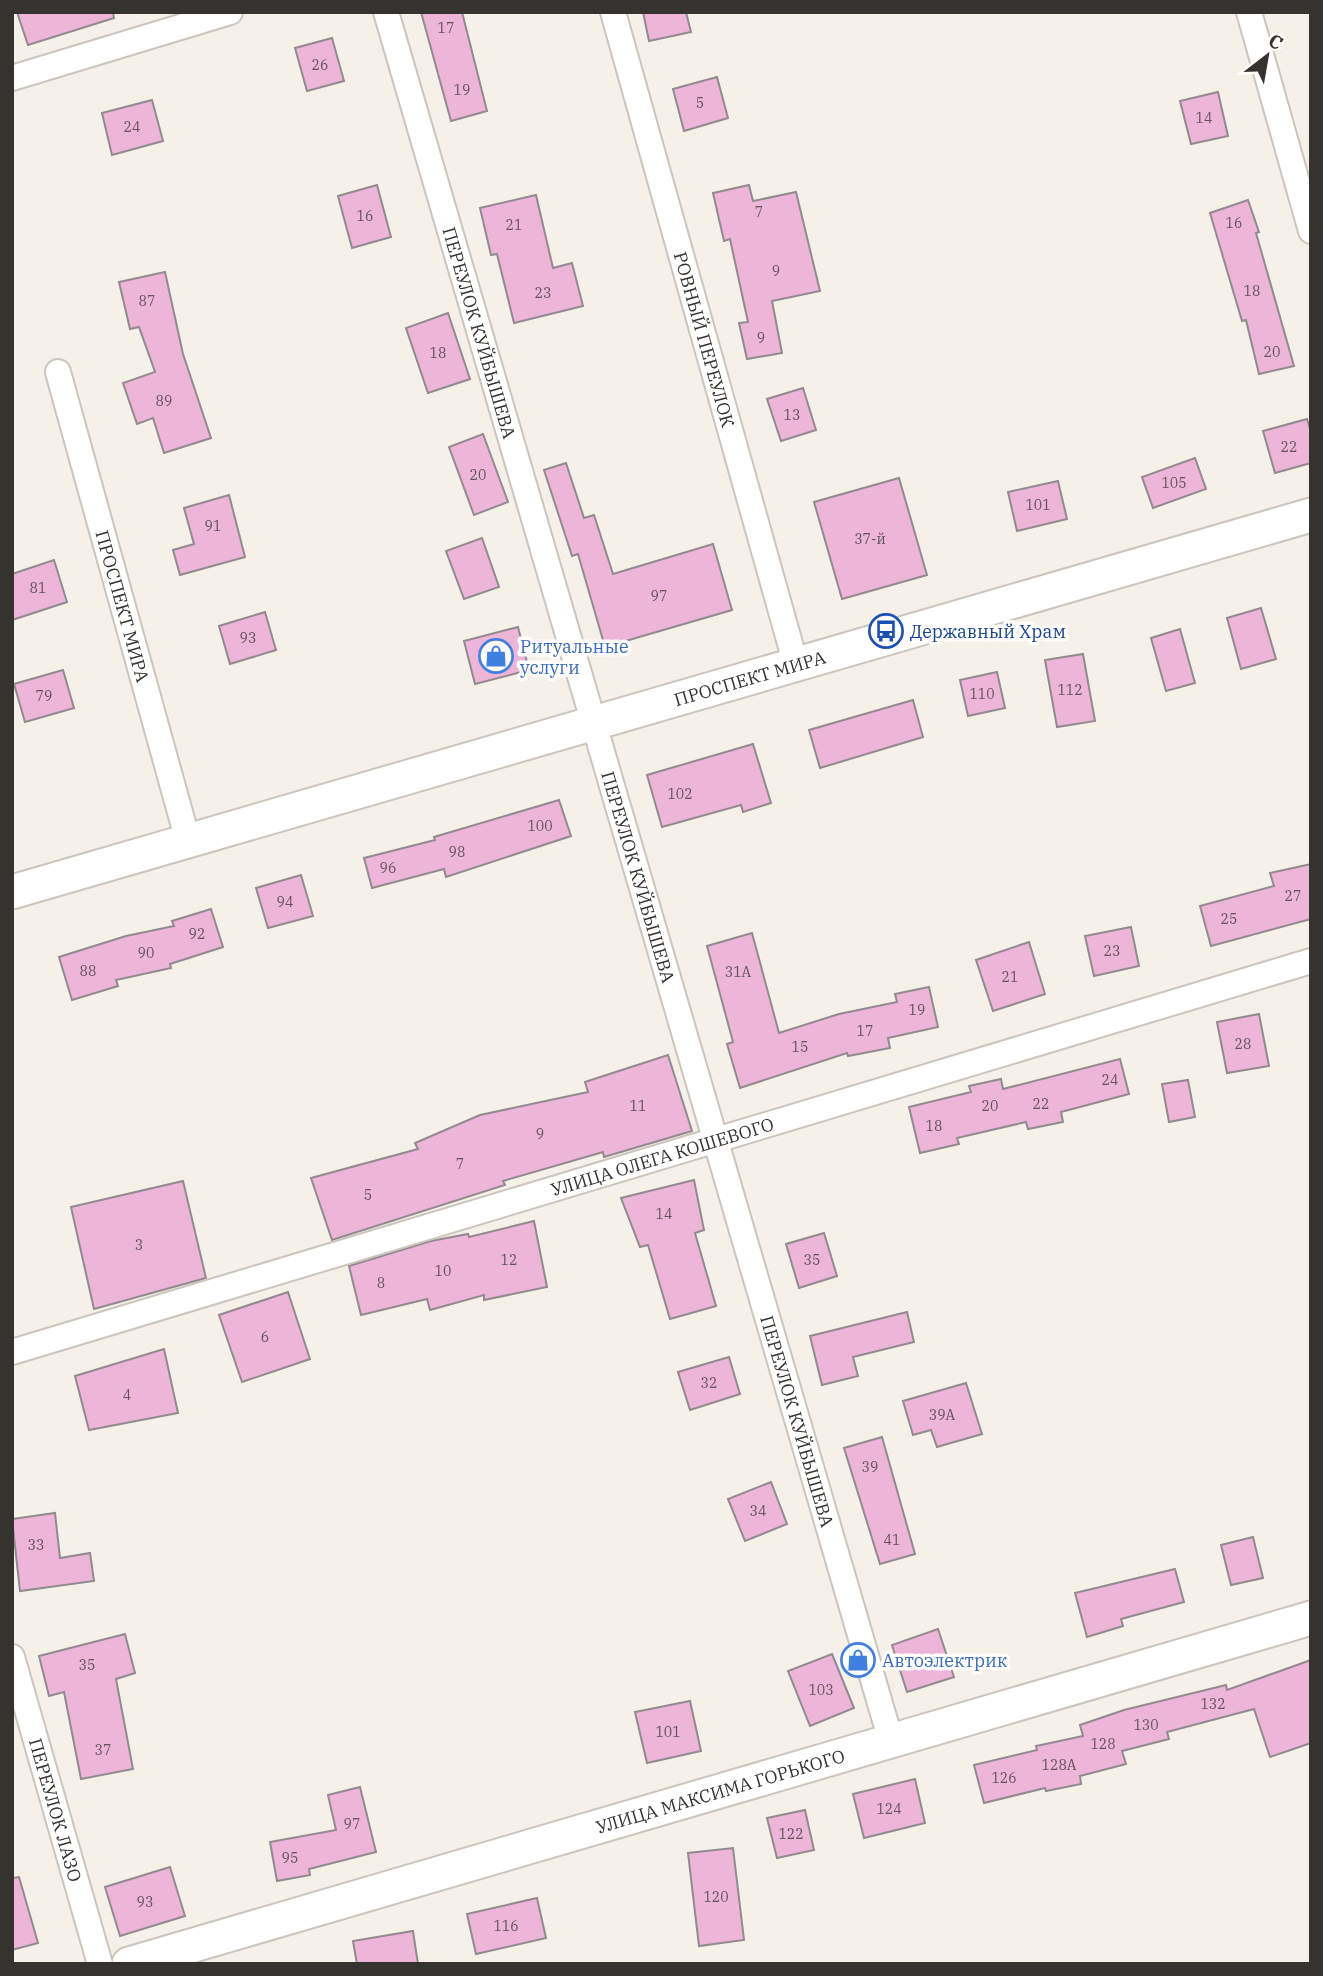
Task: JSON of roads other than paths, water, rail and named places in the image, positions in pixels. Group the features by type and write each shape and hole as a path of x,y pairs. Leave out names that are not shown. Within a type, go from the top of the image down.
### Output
{"main road":[{"name":"ПРОСПЕКТ МИРА","path":"12,892 1311,515"},
{"name":"УЛИЦА МАКСИМА ГОРЬКОГО","path":"129,1964 1311,1618"}],"street":[{"path":"12,78 230,12"},
{"name":"ПЕРЕУЛОК КУЙБЫШЕВА","path":"386,12 891,1741"},
{"name":"РОВНЫЙ ПЕРЕУЛОК","path":"613,12 796,665"},
{"path":"1249,12 1311,231"},
{"name":"ПРОСПЕКТ МИРА","path":"58,372 188,841"},
{"name":"УЛИЦА ОЛЕГА КОШЕВОГО","path":"12,1352 1311,961"},
{"name":"ПЕРЕУЛОК ЛАЗО","path":"12,1657 100,1964"}],"place":[{"name":"Державный Храм","path":"886,631"},
{"name":"Ритуальные услуги","path":"496,656"},
{"name":"Автоэлектрик","path":"858,1660"}]}
